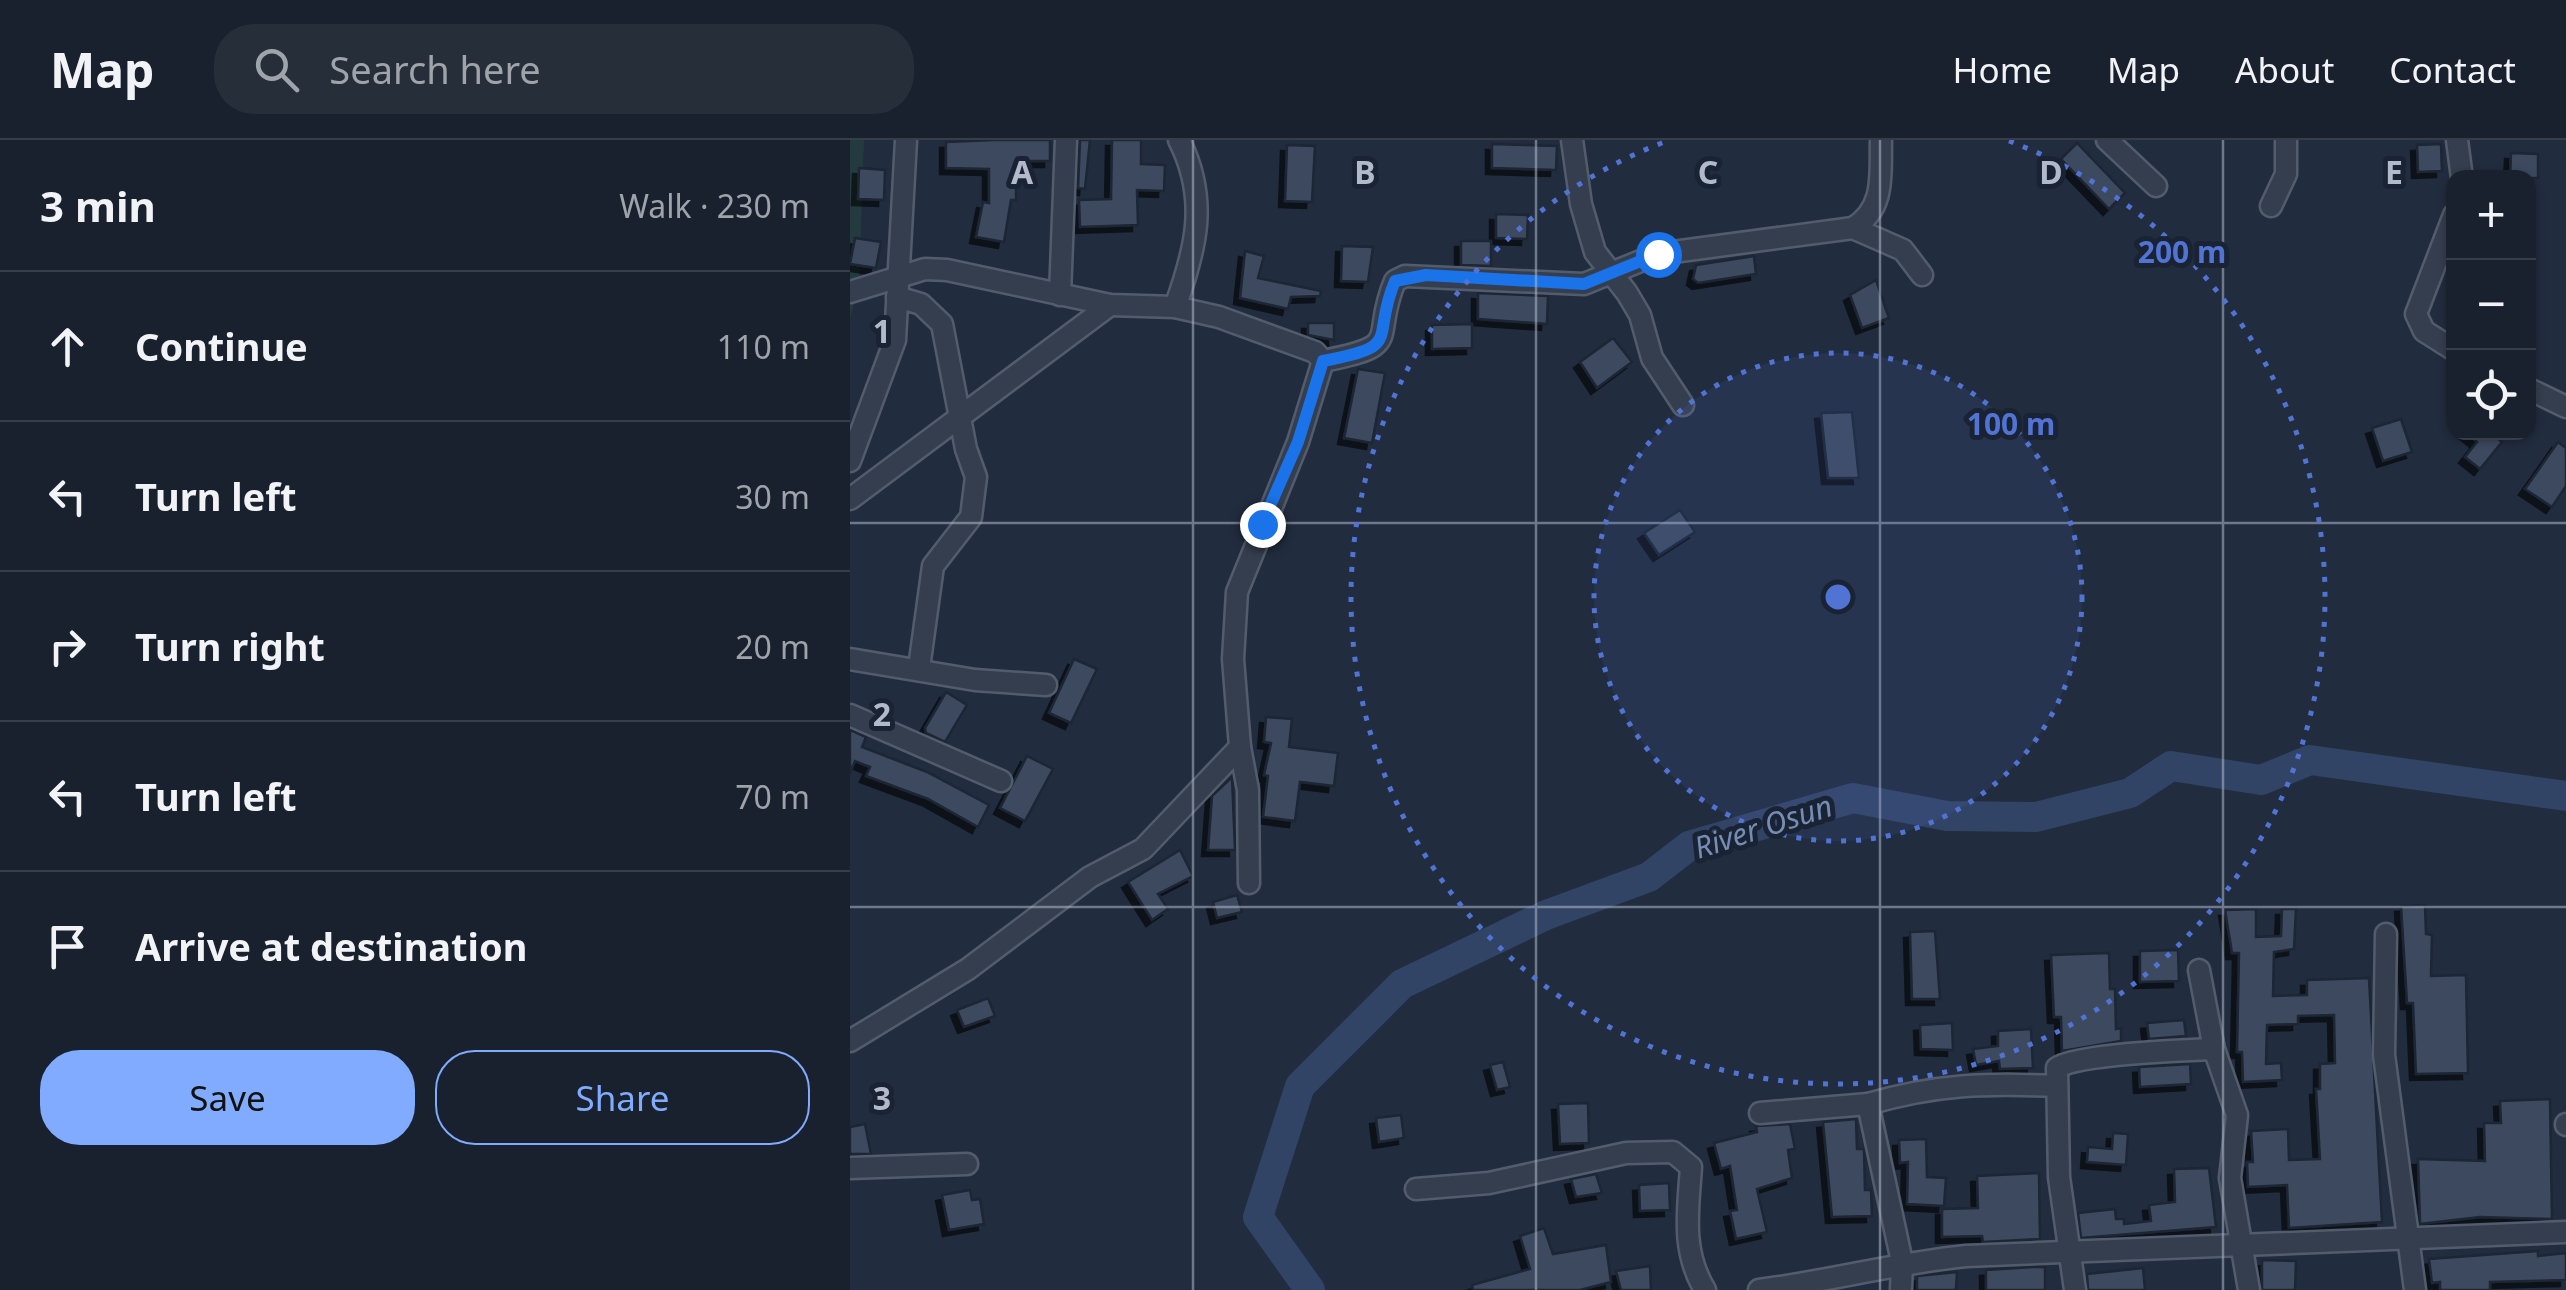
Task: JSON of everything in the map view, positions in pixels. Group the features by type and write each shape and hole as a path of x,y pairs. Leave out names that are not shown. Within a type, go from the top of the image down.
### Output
{"street":[{"path":"850,460 895,340 906,140"},
{"path":"1060,295 1066,140"},
{"path":"1174,307 1198,233 1188,159 1178,140"},
{"path":"1572,140 1587,231 1610,274 1634,304 1652,358 1683,405"},
{"path":"1854,228 1873,212 1880,193 1880,140"},
{"path":"2107,140 2156,186"},
{"path":"2271,206 2286,174 2286,140"},
{"path":"2457,140 2461,170"},
{"path":"1323,361 1361,354 1379,343 1386,330 1395,281 1405,276 1584,284 1658,254 1854,228 1903,250 1922,275"},
{"path":"2446,236 2416,314 2424,331 2446,345"},
{"path":"850,292 896,289 925,269 947,270 1110,305 1174,307 1259,329 1315,352 1323,361"},
{"path":"896,289 921,304 942,324 977,496 972,517 933,566 919,668"},
{"path":"850,500 1110,305"},
{"path":"1249,883 1248,790 1240,747 1234,659 1238,592 1298,442 1323,361"},
{"path":"2536,393 2566,407"},
{"path":"850,660 919,668 944,676 1046,685"},
{"path":"850,716 1001,781"},
{"path":"850,1041 968,969 1090,876 1143,849 1240,747"},
{"path":"2386,934 2384,1055 2415,1290"},
{"path":"2199,970 2214,1050 2237,1115 2230,1178 2249,1290"},
{"path":"2075,1290 2073,1253 2059,1177 2057,1068 2076,1060 2178,1048 2214,1050"},
{"path":"1760,1113 1868,1104 1923,1088 1965,1082 2057,1086"},
{"path":"1868,1104 1902,1262 1901,1290"},
{"path":"1416,1189 1490,1183 1626,1154 1673,1152 1691,1167 1685,1208 1688,1244 1705,1290"},
{"path":"850,1168 968,1164"},
{"path":"1759,1290 1839,1280 1902,1262 2566,1232"}],"green space":[{"path":"850,140 864,140 859,287 850,318"}],"building":[{"path":"1050,140 1050,161 1016,161 1016,200 1011,200 1004,242 976,237 983,202 989,203 989,169 946,168 946,142"},
{"path":"1080,140 1090,140 1085,189 1078,188"},
{"path":"1112,140 1141,140 1141,164 1165,165 1164,191 1137,190 1138,225 1080,227 1079,200 1111,199"},
{"path":"2077,143 2125,193 2109,209 2061,159"},
{"path":"1492,144 1557,146 1556,170 1492,168"},
{"path":"2441,144 2442,171 2418,172 2417,145"},
{"path":"1287,145 1315,146 1312,202 1285,201"},
{"path":"2511,153 2538,154 2538,178 2536,170 2510,170"},
{"path":"859,168 885,170 884,200 858,199"},
{"path":"1496,214 1528,215 1527,239 1496,238"},
{"path":"855,238 881,242 876,268 850,264"},
{"path":"1461,241 1491,241 1491,266 1461,265"},
{"path":"1342,246 1373,247 1368,282 1341,281"},
{"path":"1245,251 1264,256 1258,278 1321,291 1320,296 1291,297 1288,309 1240,298"},
{"path":"1754,256 1756,274 1698,283 1693,279 1696,265"},
{"path":"1876,280 1889,318 1862,328 1850,295"},
{"path":"1478,293 1548,296 1547,324 1478,319"},
{"path":"1308,323 1334,323 1334,340 1308,335"},
{"path":"1472,324 1472,348 1432,349 1432,325"},
{"path":"1613,338 1632,362 1597,388 1580,362"},
{"path":"1358,369 1385,373 1372,443 1344,438"},
{"path":"1852,412 1859,478 1828,478 1821,413"},
{"path":"2401,419 2412,452 2383,461 2372,428"},
{"path":"2475,440 2502,442 2480,469 2465,457 2477,442"},
{"path":"2558,442 2566,448 2566,486 2552,507 2525,489"},
{"path":"1680,510 1695,532 1659,555 1644,533"},
{"path":"1074,659 1097,669 1071,723 1049,713"},
{"path":"946,692 967,705 945,742 926,733 925,728"},
{"path":"1266,717 1292,719 1289,747 1338,753 1334,786 1300,782 1295,821 1263,817 1268,776 1264,775 1271,743 1264,742"},
{"path":"850,730 866,737 862,747 927,772 989,805 978,827 928,799 866,776 870,767 855,761 850,773"},
{"path":"1027,756 1053,769 1025,821 1000,808"},
{"path":"1232,777 1235,850 1208,850 1212,796"},
{"path":"1180,850 1193,876 1158,894 1168,909 1152,920 1128,882"},
{"path":"1237,895 1242,912 1217,918 1213,902"},
{"path":"2425,905 2426,934 2432,935 2431,976 2466,975 2468,1073 2416,1074 2413,1003 2407,1003 2401,906"},
{"path":"2256,909 2256,937 2281,936 2282,909 2296,909 2294,949 2274,952 2273,996 2307,995 2307,980 2369,978 2382,1222 2289,1228 2287,1185 2248,1187 2247,1162 2253,1162 2251,1131 2288,1129 2289,1160 2320,1159 2316,1089 2320,1089 2320,1064 2335,1063 2334,1015 2298,1016 2298,1024 2267,1025 2266,1064 2281,1063 2282,1080 2243,1082 2242,1052 2237,1052 2239,953 2232,953 2225,910"},
{"path":"1935,931 1940,999 1912,999 1910,932"},
{"path":"2178,950 2179,981 2140,982 2140,951"},
{"path":"2109,953 2110,989 2115,989 2116,1029 2121,1028 2121,1041 2062,1051 2061,1017 2054,1017 2051,955"},
{"path":"988,998 995,1016 964,1027 957,1010"},
{"path":"2184,1020 2186,1036 2149,1039 2147,1023"},
{"path":"1952,1023 1953,1050 1921,1049 1920,1025"},
{"path":"2031,1029 2033,1068 2000,1069 1999,1061 1976,1065 1973,1049 1998,1046 1998,1031"},
{"path":"1503,1062 1510,1087 1497,1090 1490,1065"},
{"path":"2190,1064 2191,1084 2140,1087 2139,1067"},
{"path":"2550,1099 2552,1219 2480,1217 2420,1224 2418,1159 2485,1161 2484,1123 2501,1123 2500,1101"},
{"path":"1588,1103 1589,1143 1560,1144 1558,1104"},
{"path":"1401,1115 1404,1138 1379,1142 1376,1118"},
{"path":"1856,1119 1857,1149 1864,1149 1865,1190 1871,1190 1872,1216 1832,1217 1823,1122"},
{"path":"865,1124 871,1154 850,1154 850,1127"},
{"path":"1790,1124 1795,1149 1788,1150 1792,1178 1757,1189 1767,1232 1736,1239 1730,1211 1737,1210 1730,1166 1721,1169 1714,1143 1757,1132 1756,1126"},
{"path":"2113,1133 2128,1134 2126,1165 2087,1162 2088,1147 2112,1149"},
{"path":"1926,1139 1927,1177 1946,1178 1944,1206 1907,1204 1908,1162 1900,1163 1899,1140"},
{"path":"2209,1168 2216,1227 2081,1238 2078,1213 2115,1209 2116,1219 2124,1219 2124,1224 2151,1221 2149,1205 2175,1202 2174,1169"},
{"path":"2039,1173 2040,1239 1983,1242 1982,1236 1942,1237 1942,1209 1978,1208 1977,1176"},
{"path":"1596,1174 1602,1193 1576,1197 1571,1179"},
{"path":"1669,1183 1670,1210 1640,1211 1639,1185"},
{"path":"970,1190 972,1200 980,1199 984,1224 949,1230 942,1195"},
{"path":"1544,1228 1553,1254 1606,1245 1611,1282 1580,1290 1473,1290 1472,1285 1530,1269 1520,1236"},
{"path":"2538,1251 2538,1256 2566,1253 2566,1280 2490,1282 2490,1290 2440,1290 2440,1282 2432,1283 2429,1259"},
{"path":"2262,1260 2296,1261 2295,1290 2262,1290"},
{"path":"1650,1266 1651,1290 1621,1290 1616,1271"},
{"path":"2045,1267 2045,1290 1986,1290 1986,1270"},
{"path":"2143,1268 2145,1290 2088,1290 2087,1274"},
{"path":"1957,1272 1956,1290 1917,1290 1917,1276"}],"waterway":[{"name":"River Osun","path":"1310,1290 1258,1217 1300,1086 1402,984 1546,915 1649,877 1689,846 1853,798 1947,816 2036,817 2130,793 2171,766 2261,780 2310,760 2566,796"}],"route":[{"path":"1262,524 1298,442 1321,378 1323,361 1361,354 1379,343 1386,330 1395,281 1405,276 1426,275 1584,284 1658,254"}]}
